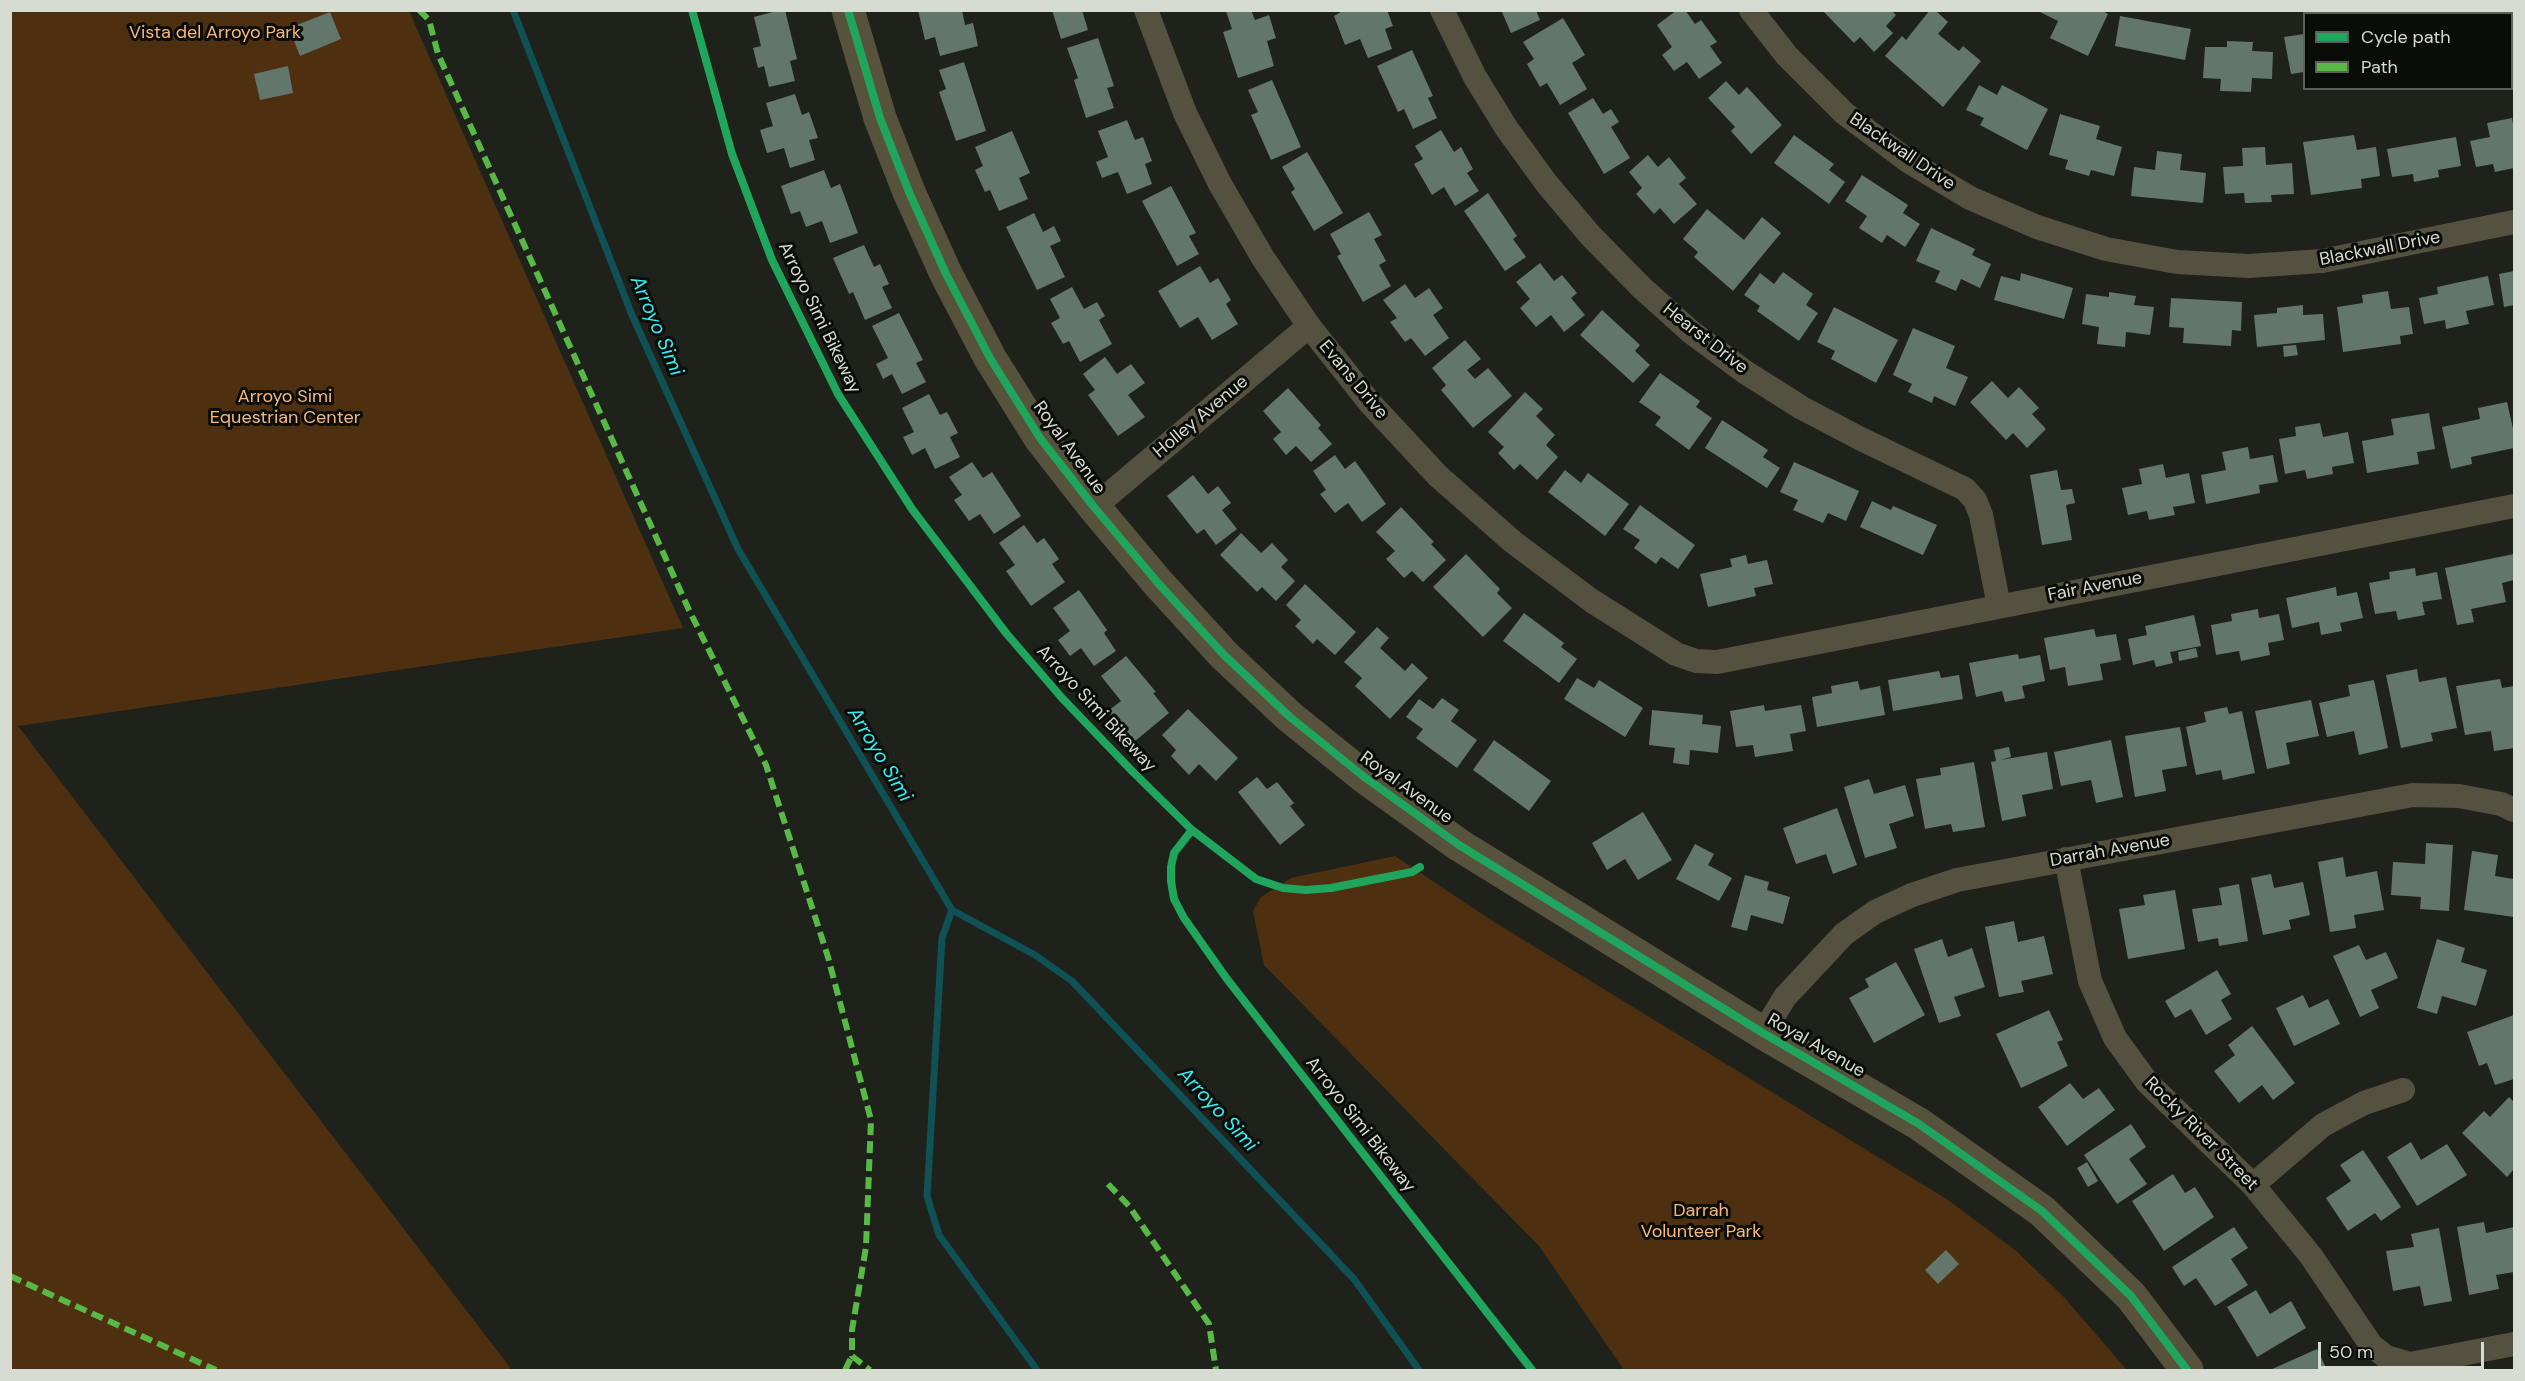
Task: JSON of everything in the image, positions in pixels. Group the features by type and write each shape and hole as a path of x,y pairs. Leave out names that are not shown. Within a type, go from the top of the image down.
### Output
{"main road":[{"name":"Royal Avenue","path":"848,10 880,118 909,192 946,274 990,358 1040,438 1094,507 1158,583 1224,655 1290,717 1363,776 1459,845 1762,1033 1920,1124 2042,1211 2131,1296 2187,1371"}],"street":[{"name":"Evans Drive","path":"1146,10 1185,113 1220,184 1263,258 1309,326 1370,403 1438,476 1513,542 1592,601 1676,654"},
{"name":"Hearst Drive","path":"1442,10 1475,77 1533,166 1590,235 1641,287 1691,332 1745,372 1802,408 1965,489 1976,500 1999,606"},
{"name":"Blackwall Drive","path":"1751,10 1787,56 1844,113 1908,161 1970,198 2037,227 2106,249 2177,261 2260,265 2322,261 2514,222"},
{"name":"Holley Avenue","path":"1094,507 1309,326"},
{"name":"Fair Avenue","path":"1676,654 1696,661 1717,662 2514,506"},
{"name":"Darrah Avenue","path":"1762,1033 1785,997 1844,934 1875,912 1912,895 1957,880 2413,795 2460,796 2501,804 2514,810"},
{"name":"Rocky River Street","path":"2066,859 2090,981 2115,1038 2147,1082 2253,1185 2311,1256 2371,1345 2386,1357 2410,1364 2514,1344"},
{"path":"2253,1185 2323,1125 2364,1103 2403,1090"}],"green space":[{"name":"Arroyo Simi Equestrian Center","path":"10,11 409,11 683,628 18,726 512,1370 11,1370"},
{"name":"Darrah Volunteer Park","path":"1395,856 1491,920 1948,1200 2015,1250 2062,1295 2127,1370 1624,1370 1539,1246 1264,965 1253,911 1261,897 1291,878"}],"building":[{"path":"785,10 797,59 790,61 795,81 769,87 764,66 758,68 753,48 761,46 754,17"},
{"path":"918,10 962,10 965,25 973,23 978,46 940,56 935,37 925,40"},
{"path":"1052,10 1082,10 1088,30 1061,39"},
{"path":"1251,10 1255,20 1269,15 1276,38 1267,41 1274,66 1238,78 1223,32 1232,29 1226,11"},
{"path":"1344,10 1387,10 1393,26 1385,29 1392,49 1368,58 1360,39 1345,45 1334,16"},
{"path":"1501,10 1536,10 1540,20 1511,33"},
{"path":"1677,10 1685,10 1695,24 1701,20 1717,42 1710,46 1722,63 1699,79 1687,62 1674,71 1662,55 1672,47 1657,25"},
{"path":"1822,10 1891,10 1896,15 1886,26 1893,33 1874,52 1860,37 1854,43"},
{"path":"1930,10 1935,10 1948,22 1938,34 1959,51 1963,46 1981,61 1943,107 1885,56 1902,36 1906,40"},
{"path":"2036,10 2101,10 2108,14 2088,56 2050,38 2058,21"},
{"path":"2394,10 2434,10 2434,12 2390,12"},
{"path":"2447,10 2514,10 2514,45 2513,12 2448,12"},
{"path":"330,12 341,39 300,56 289,28"},
{"path":"2120,16 2191,29 2185,60 2115,46"},
{"path":"1563,18 1585,55 1572,63 1587,89 1560,105 1547,83 1540,87 1527,64 1534,59 1523,42"},
{"path":"2303,34 2303,72 2291,74 2284,37"},
{"path":"1098,38 1114,86 1107,88 1114,108 1086,118 1074,80 1078,78 1067,48"},
{"path":"2227,41 2253,42 2252,51 2273,52 2272,79 2252,78 2251,92 2220,91 2221,79 2203,78 2205,47 2227,47"},
{"path":"1412,50 1433,96 1428,98 1437,118 1413,129 1404,109 1398,112 1377,66"},
{"path":"964,62 986,131 956,141 939,92 946,89 939,70"},
{"path":"288,66 293,93 260,100 254,74"},
{"path":"1272,80 1301,147 1271,160 1251,115 1258,112 1248,90"},
{"path":"1726,81 1739,95 1747,87 1782,125 1751,154 1731,131 1735,127 1708,98"},
{"path":"1979,85 1997,95 2002,85 2048,109 2027,150 1980,125 1984,118 1966,110"},
{"path":"795,94 802,115 809,112 818,138 809,140 815,160 790,168 784,148 767,153 760,130 773,126 766,103"},
{"path":"1593,98 1603,114 1611,109 1619,122 1611,127 1630,158 1604,174 1568,113"},
{"path":"2060,114 2100,126 2096,139 2122,147 2114,176 2091,170 2089,176 2065,169 2068,160 2049,155"},
{"path":"2512,118 2514,168 2495,172 2493,164 2476,167 2470,141 2490,137 2487,123"},
{"path":"1127,120 1135,140 1143,137 1152,161 1145,164 1152,184 1127,194 1118,172 1102,178 1096,162 1108,157 1098,131"},
{"path":"1441,130 1454,152 1461,147 1473,169 1467,173 1479,191 1455,206 1444,187 1432,195 1414,164 1423,159 1415,146"},
{"path":"1012,131 1030,173 1019,178 1028,199 999,211 990,190 985,192 975,170 983,166 975,147"},
{"path":"1794,135 1834,164 1829,170 1845,182 1829,204 1774,163"},
{"path":"2354,135 2357,150 2376,147 2380,176 2361,179 2362,188 2311,195 2303,142"},
{"path":"2456,137 2461,166 2438,170 2439,177 2414,182 2413,174 2392,177 2387,149"},
{"path":"2265,147 2266,165 2292,163 2294,194 2271,195 2272,202 2245,203 2244,193 2225,194 2223,167 2243,166 2242,148"},
{"path":"2157,151 2182,154 2180,170 2206,173 2203,203 2131,196 2134,167 2155,170"},
{"path":"1307,152 1343,213 1314,231 1291,192 1295,189 1282,167"},
{"path":"1648,155 1658,167 1669,157 1686,178 1679,184 1697,204 1674,224 1660,208 1654,214 1636,194 1642,188 1629,172"},
{"path":"824,170 831,188 840,184 858,233 830,243 822,221 806,227 800,211 791,214 781,186"},
{"path":"1862,175 1908,205 1903,213 1920,224 1905,247 1887,235 1882,243 1859,228 1867,216 1845,201"},
{"path":"1171,186 1196,233 1189,236 1199,254 1177,266 1142,201"},
{"path":"1488,193 1517,236 1513,239 1526,257 1505,271 1464,211"},
{"path":"1707,209 1744,240 1762,217 1781,233 1733,291 1694,257 1698,252 1683,239"},
{"path":"1369,212 1382,235 1374,239 1386,261 1379,265 1391,286 1363,302 1337,256 1341,254 1330,234"},
{"path":"1034,213 1043,232 1054,226 1061,241 1050,246 1065,277 1037,290 1006,227"},
{"path":"1931,228 1975,249 1972,255 1991,264 1980,288 1961,279 1956,291 1935,282 1940,271 1916,261"},
{"path":"864,245 874,267 880,264 889,284 882,287 892,308 865,320 853,292 849,294 833,258"},
{"path":"1540,263 1554,281 1562,275 1577,293 1571,298 1585,315 1564,332 1551,315 1536,327 1520,308 1530,299 1516,282"},
{"path":"1200,266 1210,283 1218,278 1231,300 1226,304 1238,324 1212,340 1198,317 1180,328 1158,291"},
{"path":"2514,271 2514,305 2504,307 2499,274"},
{"path":"1783,272 1813,294 1806,305 1818,313 1799,341 1757,311 1760,306 1744,295 1760,273 1774,284"},
{"path":"2021,273 2073,288 2064,319 1994,300 2001,276 2020,281"},
{"path":"2488,276 2494,305 2466,311 2469,324 2446,329 2445,320 2424,324 2419,298 2438,294 2437,287"},
{"path":"1405,284 1415,298 1429,288 1443,308 1433,315 1449,338 1425,356 1411,338 1405,342 1390,322 1397,318 1383,300"},
{"path":"1072,287 1084,309 1097,302 1105,316 1099,320 1112,344 1080,362 1069,341 1063,344 1051,323 1060,318 1050,299"},
{"path":"2388,291 2391,309 2409,307 2413,334 2400,336 2401,344 2343,352 2337,307 2363,303 2362,295"},
{"path":"2109,292 2136,296 2134,305 2154,307 2150,335 2126,332 2125,347 2097,344 2099,327 2082,324 2086,294 2109,297"},
{"path":"2171,298 2242,302 2241,331 2232,330 2231,346 2183,343 2184,328 2169,327"},
{"path":"2303,305 2303,315 2323,314 2325,340 2257,347 2254,315 2277,313 2277,308"},
{"path":"1834,307 1898,340 1876,383 1831,359 1835,351 1817,342"},
{"path":"1602,310 1640,345 1635,351 1650,365 1633,383 1580,335"},
{"path":"899,313 923,360 916,363 926,382 902,394 892,374 883,379 876,364 888,358 872,326"},
{"path":"1913,328 1955,346 1946,368 1968,377 1955,406 1934,396 1932,403 1908,392 1912,384 1893,375"},
{"path":"1465,340 1481,359 1467,370 1475,379 1488,368 1512,396 1473,428 1441,390 1446,385 1432,368"},
{"path":"2296,345 2298,355 2284,357 2283,346"},
{"path":"1105,357 1117,374 1131,364 1145,383 1128,395 1145,417 1118,436 1088,395 1095,390 1083,374"},
{"path":"1660,373 1700,401 1696,407 1712,418 1689,450 1655,425 1661,417 1639,402"},
{"path":"1992,381 2008,398 2019,387 2039,408 2032,414 2046,429 2027,448 2013,433 2006,440 1970,402"},
{"path":"1288,388 1321,425 1318,428 1332,444 1311,462 1296,446 1286,455 1273,439 1281,432 1263,411"},
{"path":"1525,392 1543,409 1536,416 1555,435 1546,445 1558,457 1537,480 1520,464 1514,470 1498,453 1504,447 1488,432"},
{"path":"929,394 940,415 947,412 958,433 950,437 960,457 935,469 925,448 912,455 903,437 914,432 902,408"},
{"path":"2507,402 2514,433 2514,448 2471,457 2472,464 2451,469 2442,427 2480,419 2478,408"},
{"path":"2429,413 2435,449 2417,452 2419,464 2367,473 2362,441 2394,435 2391,419"},
{"path":"1722,420 1768,450 1763,457 1780,468 1767,488 1705,448"},
{"path":"2320,423 2323,437 2348,432 2354,463 2332,467 2333,474 2307,479 2305,470 2285,474 2279,439 2296,436 2295,427"},
{"path":"2248,447 2250,459 2273,455 2278,482 2259,485 2260,493 2206,504 2201,475 2226,470 2222,452"},
{"path":"1335,455 1345,469 1355,461 1386,504 1362,522 1348,503 1335,513 1320,494 1326,490 1313,471"},
{"path":"972,462 983,478 992,472 1021,516 994,534 980,514 969,521 954,500 962,495 949,477"},
{"path":"1794,462 1859,491 1846,521 1828,513 1823,523 1793,510 1798,500 1780,492"},
{"path":"2163,464 2166,478 2189,473 2195,503 2173,507 2175,515 2149,520 2147,511 2128,515 2122,488 2142,484 2139,469"},
{"path":"1565,470 1581,483 1588,473 1629,504 1605,536 1548,492"},
{"path":"2057,470 2061,490 2072,489 2075,503 2066,505 2072,540 2042,545 2030,475"},
{"path":"1193,475 1208,494 1218,486 1231,503 1222,510 1237,529 1216,545 1204,529 1197,534 1167,496"},
{"path":"1872,501 1891,510 1893,506 1937,525 1923,555 1860,527"},
{"path":"1640,505 1695,545 1678,569 1661,557 1656,564 1634,548 1640,540 1623,529"},
{"path":"1401,507 1434,542 1431,544 1446,560 1423,582 1412,571 1404,578 1386,559 1395,551 1376,532"},
{"path":"1024,525 1037,543 1044,538 1059,559 1052,564 1065,582 1031,606 1006,571 1015,565 999,543"},
{"path":"1241,533 1261,553 1272,543 1288,560 1281,567 1295,581 1276,601 1262,587 1257,592 1220,555"},
{"path":"1466,554 1500,589 1497,593 1512,608 1483,637 1433,587"},
{"path":"2514,554 2514,580 2502,583 2506,602 2471,609 2474,622 2457,625 2445,568"},
{"path":"1746,555 1748,564 1767,560 1773,584 1754,588 1756,596 1708,607 1700,574 1732,567 1730,559"},
{"path":"2415,568 2416,576 2437,572 2442,599 2422,602 2425,615 2398,620 2396,611 2375,614 2369,583 2390,579 2389,572"},
{"path":"1305,584 1356,632 1335,655 1317,639 1313,644 1295,626 1301,620 1286,605"},
{"path":"2336,587 2337,596 2357,592 2363,618 2340,623 2342,631 2321,635 2319,622 2292,628 2286,598"},
{"path":"1079,590 1107,630 1104,633 1116,651 1094,666 1081,648 1070,656 1058,640 1070,631 1053,608"},
{"path":"2258,609 2259,618 2279,614 2284,640 2268,643 2270,655 2241,661 2239,651 2216,655 2211,625 2232,621 2231,614"},
{"path":"1524,613 1564,643 1561,647 1577,659 1559,683 1503,641"},
{"path":"2194,615 2201,646 2170,652 2173,663 2156,667 2154,660 2133,665 2128,639 2147,635 2145,626"},
{"path":"1377,627 1389,638 1380,648 1405,671 1412,663 1428,678 1390,719 1355,686 1362,678 1344,662"},
{"path":"2094,629 2096,637 2116,634 2121,660 2100,664 2103,680 2068,686 2065,667 2050,670 2044,638"},
{"path":"2196,648 2198,657 2179,661 2178,652"},
{"path":"2018,654 2019,659 2040,655 2045,681 2022,686 2025,698 2005,702 2002,691 1976,697 1969,663"},
{"path":"1126,656 1156,692 1153,693 1169,713 1134,742 1108,711 1121,701 1101,676"},
{"path":"2417,669 2419,682 2446,677 2457,728 2431,733 2433,741 2401,748 2386,675"},
{"path":"1939,671 1941,678 1959,675 1963,699 1893,711 1888,680"},
{"path":"1577,678 1594,688 1599,680 1643,708 1625,737 1564,699"},
{"path":"2500,679 2502,688 2514,686 2514,748 2494,751 2491,731 2465,735 2456,686"},
{"path":"2374,680 2388,748 2359,755 2354,731 2327,737 2319,703 2350,696 2348,685"},
{"path":"1858,681 1860,690 1880,686 1885,715 1817,727 1812,697 1832,693 1831,686"},
{"path":"1442,698 1459,710 1451,721 1477,740 1457,768 1416,738 1423,729 1406,717 1419,699 1433,709"},
{"path":"2311,700 2319,736 2286,743 2290,764 2267,769 2255,711"},
{"path":"1764,705 1765,711 1801,705 1806,731 1790,734 1793,751 1755,757 1753,745 1736,747 1730,711"},
{"path":"2227,707 2229,714 2242,711 2255,773 2223,780 2221,770 2196,775 2186,727 2206,722 2204,712"},
{"path":"1188,709 1238,758 1216,781 1199,764 1189,775 1171,756 1176,750 1162,735"},
{"path":"1652,710 1703,715 1702,724 1721,726 1718,753 1690,750 1689,765 1673,763 1675,748 1649,745"},
{"path":"2180,727 2187,766 2162,770 2166,791 2135,797 2125,736"},
{"path":"1494,740 1551,781 1529,811 1473,770"},
{"path":"2111,740 2123,797 2096,803 2091,780 2061,786 2054,752"},
{"path":"2009,747 2011,757 2000,760 2047,752 2053,789 2022,795 2026,816 2002,821 1991,762 1996,761 1994,750"},
{"path":"1974,762 1985,827 1953,832 1951,824 1925,829 1916,779 1941,775 1940,768"},
{"path":"1257,777 1267,789 1277,782 1294,803 1290,806 1305,825 1280,845 1238,792"},
{"path":"1869,779 1874,794 1905,785 1914,816 1889,824 1897,848 1865,858 1844,787"},
{"path":"1837,808 1857,865 1833,874 1826,854 1796,864 1783,828"},
{"path":"1643,812 1672,860 1638,880 1625,859 1607,870 1592,843"},
{"path":"2426,843 2453,845 2449,911 2420,909 2421,897 2391,895 2393,862 2425,864"},
{"path":"1695,844 1714,854 1708,865 1732,878 1719,901 1676,879"},
{"path":"2472,851 2498,855 2495,876 2514,879 2514,917 2464,910"},
{"path":"2343,857 2346,877 2377,871 2384,910 2354,915 2356,928 2330,932 2318,862"},
{"path":"2271,874 2274,888 2303,882 2310,915 2289,920 2291,929 2263,935 2251,878"},
{"path":"1745,875 1769,882 1767,890 1790,897 1783,924 1751,915 1747,931 1731,927"},
{"path":"2239,884 2248,941 2219,946 2218,938 2198,942 2192,909 2222,905 2219,888"},
{"path":"2175,890 2185,949 2128,959 2119,909 2145,905 2143,895"},
{"path":"2014,921 2018,942 2044,936 2053,974 2021,981 2024,992 1999,997 1985,927"},
{"path":"1942,939 1948,957 1972,948 1985,987 1954,997 1961,1016 1939,1023 1914,949"},
{"path":"2437,939 2465,948 2461,962 2487,970 2476,1006 2442,996 2437,1014 2417,1008"},
{"path":"2359,945 2366,960 2386,952 2398,978 2371,990 2379,1008 2360,1017 2333,956"},
{"path":"1896,962 1925,1015 1874,1043 1849,998 1869,987 1865,979"},
{"path":"2217,970 2231,994 2221,1000 2232,1019 2206,1035 2191,1009 2175,1018 2165,1001"},
{"path":"2303,995 2309,1008 2328,999 2340,1024 2294,1046 2276,1008"},
{"path":"2049,1010 2063,1040 2057,1042 2068,1066 2021,1088 1996,1034"},
{"path":"2514,1015 2514,1079 2495,1085 2487,1063 2479,1066 2467,1032"},
{"path":"2252,1026 2295,1083 2273,1100 2262,1085 2239,1103 2214,1071 2235,1055 2228,1045"},
{"path":"2070,1083 2083,1099 2099,1088 2115,1110 2067,1146 2038,1107"},
{"path":"2509,1097 2514,1102 2514,1169 2507,1177 2462,1133 2484,1111 2490,1117"},
{"path":"2131,1124 2146,1147 2129,1159 2147,1184 2117,1204 2084,1155"},
{"path":"2411,1142 2421,1160 2447,1144 2467,1175 2417,1206 2387,1157"},
{"path":"2363,1150 2401,1207 2381,1221 2375,1213 2348,1231 2326,1198 2351,1181 2340,1165"},
{"path":"2087,1162 2098,1181 2088,1187 2077,1168"},
{"path":"2173,1174 2185,1193 2195,1187 2214,1217 2164,1251 2132,1201"},
{"path":"2484,1222 2486,1233 2514,1227 2514,1272 2496,1275 2499,1289 2469,1295 2457,1227"},
{"path":"2234,1227 2248,1248 2231,1259 2248,1285 2215,1306 2196,1278 2184,1286 2172,1267"},
{"path":"2439,1228 2452,1301 2424,1306 2420,1286 2393,1291 2386,1251 2414,1247 2411,1234"},
{"path":"1946,1250 1959,1264 1938,1284 1925,1270"},
{"path":"2256,1290 2270,1314 2291,1301 2306,1328 2257,1357 2227,1307"},
{"path":"2317,1349 2327,1370 2270,1370"}],"waterway":[{"name":"Arroyo Simi","path":"513,10 632,315 738,549 952,910 1035,955 1072,981 1354,1279 1419,1370"},
{"path":"952,910 942,938 927,1196 939,1235 1037,1370"}],"marked path":[{"path":"419,10 429,20 438,54 689,610 766,765 828,957 871,1120 866,1247 852,1330 852,1356 870,1370"},
{"path":"1108,1184 1129,1206 1209,1324 1216,1370"},
{"path":"10,1276 216,1370"},
{"path":"845,1370 852,1356"}],"cycle path":[{"name":"Arroyo Simi Bikeway","path":"692,10 732,154 772,260 838,394 912,509 1006,633 1062,698 1192,830 1174,853 1171,867 1174,899 1184,918 1227,979 1532,1370"},
{"path":"848,10 880,118 909,192 946,274 990,358 1040,438 1094,507 1158,583 1224,655 1290,717 1363,776 1459,845 1763,1033 1919,1124 2042,1211 2131,1296 2187,1370"},
{"path":"1192,830 1256,879 1283,888 1306,890 1331,888 1412,872 1420,867"}],"park label":[{"name":"Vista del Arroyo Park","path":"215,33"}]}
